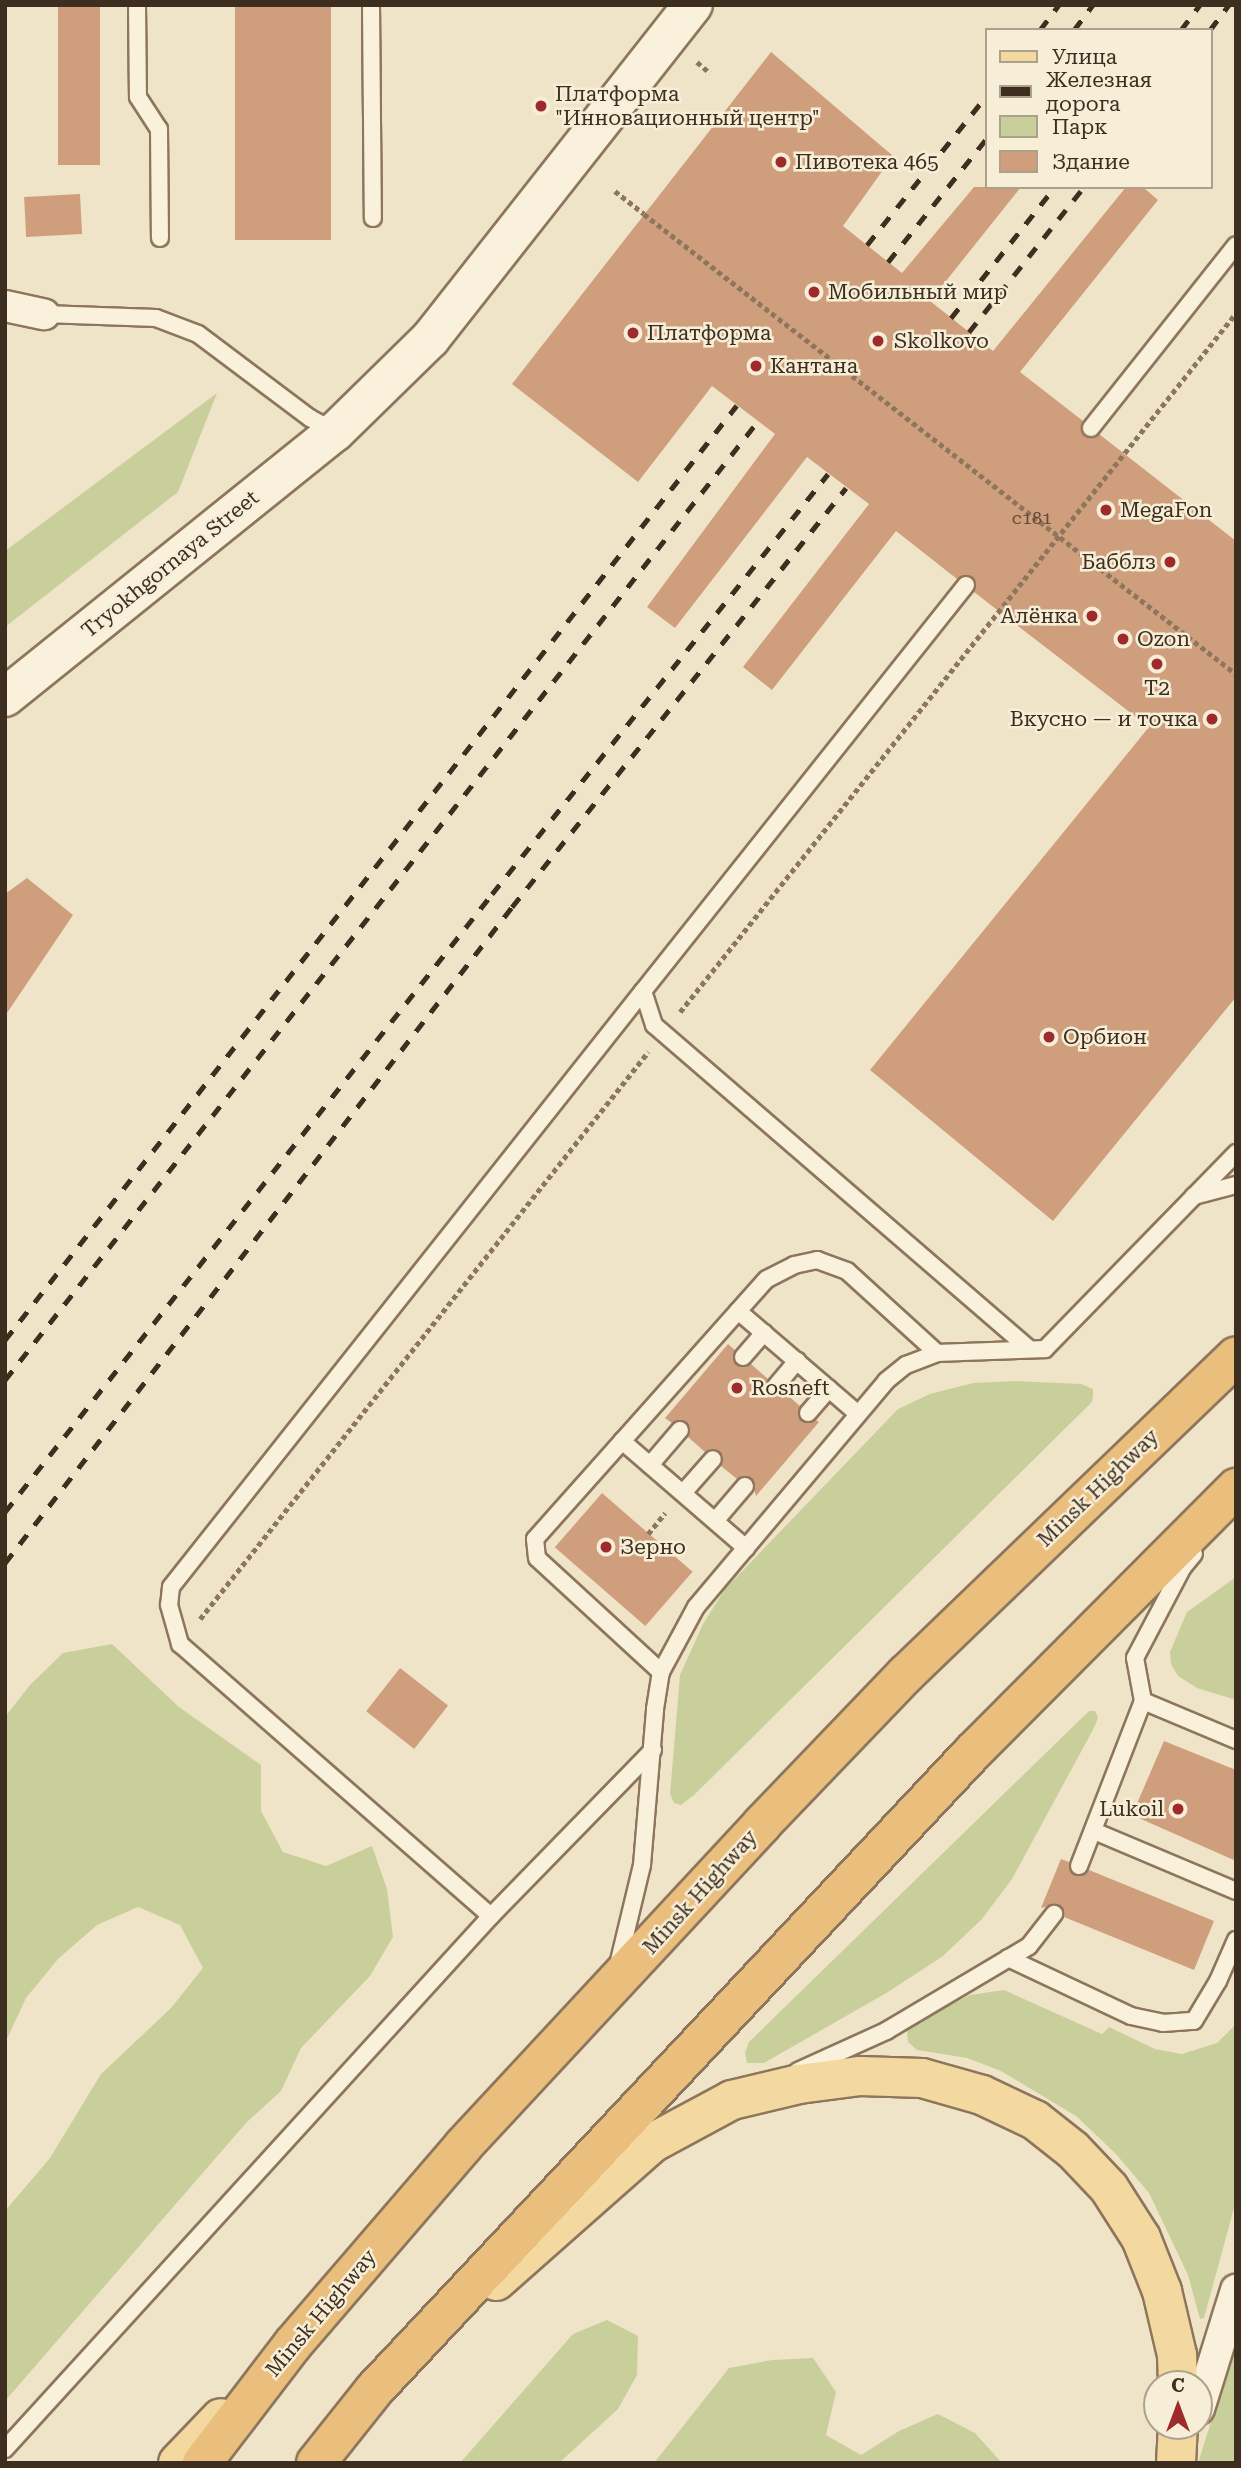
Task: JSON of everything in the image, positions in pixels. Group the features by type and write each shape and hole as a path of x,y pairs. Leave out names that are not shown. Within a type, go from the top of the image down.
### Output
{"highway":[{"name":"Minsk Highway","path":"202,2463 293,2344 464,2145 772,1814 906,1674 1236,1356"},
{"path":"316,2463 374,2390 973,1752 1236,1488"}],"main road":[{"path":"374,2390 652,2143 732,2101 799,2084 860,2076 922,2078 982,2095 1035,2120 1073,2150 1109,2188 1141,2238 1162,2291 1177,2355 1178,2370"},
{"path":"178,2463 293,2344"},
{"path":"1177,2463 1178,2440"}],"street":[{"name":"Tryokhgornaya Street","path":"5,696 335,432 430,339 693,5"},
{"path":"5,306 44,314"},
{"path":"1211,2370 1236,2290"},
{"path":"1177,2463 1186,2440"}],"lane":[{"path":"137,5 138,97 159,129 160,238"},
{"path":"370,5 373,218"},
{"path":"1091,428 1236,245"},
{"path":"44,314 156,318 198,334 310,418 335,432"},
{"path":"491,1916 180,1644 169,1605 171,1587 966,585"},
{"path":"643,991 654,1024 1028,1348"},
{"path":"611,1990 642,1865 655,1709 662,1672 696,1607 886,1381 906,1365 937,1353 1045,1349 1236,1153"},
{"path":"1193,1196 1236,1185"},
{"path":"662,1672 537,1558 534,1539 766,1279 794,1265 817,1260 847,1271 937,1353"},
{"path":"738,1311 858,1414"},
{"path":"743,1357 764,1333"},
{"path":"776,1386 797,1361"},
{"path":"808,1413 829,1389"},
{"path":"650,1465 680,1430"},
{"path":"622,1441 746,1548"},
{"path":"683,1493 713,1459"},
{"path":"715,1521 745,1486"},
{"path":"1079,1866 1143,1701 1135,1658 1184,1567 1236,1504"},
{"path":"1143,1701 1236,1740"},
{"path":"5,2449 491,1916 653,1750"},
{"path":"1094,1832 1236,1891"},
{"path":"732,2101 886,2031 1030,1946 1054,1914"},
{"path":"1008,1958 1131,2016 1163,2023 1194,2021 1219,1981 1236,1940"}],"path":[{"path":"615,191 1236,674"},
{"path":"180,1644 1236,313"}],"green space":[{"path":"217,393 178,492 5,627 5,551"},
{"path":"1014,1381 1081,1384 1093,1389 1092,1402 694,1795 681,1805 674,1803 670,1794 680,1675 703,1624 725,1589 898,1409 930,1394 973,1383"},
{"path":"1236,1577 1236,1700 1197,1688 1178,1676 1171,1664 1170,1652 1187,1612"},
{"path":"112,1644 179,1707 261,1765 261,1811 283,1852 326,1866 372,1846 387,1889 393,1937 370,1976 301,2048 281,2091 246,2123 5,2401 5,2211 50,2158 101,2074 171,2008 203,1968 180,1925 138,1907 97,1925 58,1959 26,1998 5,2043 5,1717 30,1685 63,1653"},
{"path":"1089,1711 1095,1711 1098,1717 1095,1726 1012,1879 982,1919 943,1956 888,1992 764,2063 747,2063 745,2053 749,2042"},
{"path":"1004,1990 1102,2034 1109,2027 1155,2049 1182,2054 1217,2043 1236,2024 1236,2201 1204,2318 1200,2319 1188,2275 1149,2193 1116,2154 1076,2116 1001,2071 967,2058 917,2050 908,2042 907,2032 912,2023 970,1995"},
{"path":"607,2320 638,2336 637,2375 618,2409 559,2463 460,2463 573,2334"},
{"path":"1236,2343 1236,2463 1198,2463 1205,2440 1213,2440 1213,2416"},
{"path":"813,2358 836,2392 826,2435 861,2455 899,2431 938,2414 975,2433 1001,2462 654,2463 729,2368 772,2360"}],"building":[{"path":"58,5 100,5 100,165 58,165"},
{"path":"235,5 331,5 331,240 235,240"},
{"path":"771,52 893,156 843,226 902,273 974,187 1019,189 930,301 993,351 1124,189 1145,189 1158,200 1020,372 1083,421 1081,431 1085,437 1094,438 1099,434 1236,541 1236,997 1053,1221 870,1070 1149,727 974,592 976,582 972,576 963,575 957,579 896,531 772,690 743,667 869,504 807,457 675,628 647,607 775,434 712,386 638,482 512,384"},
{"path":"80,194 82,234 26,237 24,197"},
{"path":"27,878 73,915 5,1016 5,894"},
{"path":"728,1344 735,1350 733,1360 737,1365 746,1367 751,1364 768,1379 766,1385 769,1394 775,1396 784,1392 800,1406 798,1416 802,1421 819,1422 756,1496 751,1478 742,1476 737,1479 721,1466 723,1456 719,1451 710,1449 705,1452 688,1437 690,1427 686,1422 677,1420 672,1423 665,1418"},
{"path":"602,1493 693,1572 645,1626 555,1547"},
{"path":"400,1668 448,1706 414,1749 366,1711"},
{"path":"1164,1741 1236,1770 1236,1861 1132,1815"},
{"path":"1061,1859 1069,1862 1069,1868 1075,1875 1081,1876 1089,1870 1214,1921 1194,1970 1064,1917 1063,1909 1056,1904 1041,1908"}],"railway":[{"path":"1042,28 1059,5"},
{"path":"1076,28 1093,5"},
{"path":"1183,28 1200,5"},
{"path":"1212,28 1229,5"},
{"path":"867,245 986,96"},
{"path":"888,262 986,139"},
{"path":"951,318 1053,189"},
{"path":"969,332 1082,189"},
{"path":"5,1340 737,405"},
{"path":"5,1380 758,421"},
{"path":"5,1512 492,894 828,474"},
{"path":"5,1563 512,907 846,488"}],"place":[{"name":"Платформа \"Инновационный центр\"","path":"541,106"},
{"name":"Пивотека 465","path":"781,162"},
{"name":"Мобильный мир","path":"814,292"},
{"name":"Платформа","path":"633,333"},
{"name":"Skolkovo","path":"878,341"},
{"name":"Кантана","path":"756,366"},
{"name":"MegaFon","path":"1106,510"},
{"name":"Бабблз","path":"1170,562"},
{"name":"Алёнка","path":"1092,616"},
{"name":"Ozon","path":"1123,639"},
{"name":"T2","path":"1157,664"},
{"name":"Вкусно — и точка","path":"1212,719"},
{"name":"Орбион","path":"1049,1037"},
{"name":"Rosneft","path":"737,1388"},
{"name":"Зерно","path":"606,1547"},
{"name":"Lukoil","path":"1178,1809"}]}
